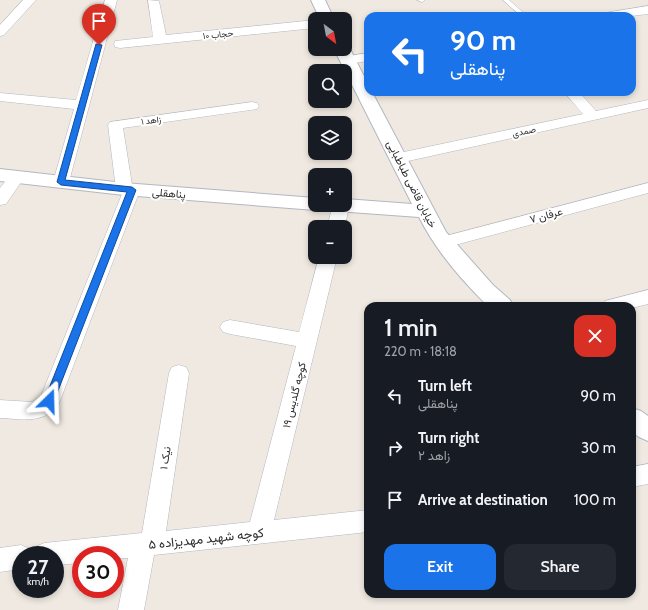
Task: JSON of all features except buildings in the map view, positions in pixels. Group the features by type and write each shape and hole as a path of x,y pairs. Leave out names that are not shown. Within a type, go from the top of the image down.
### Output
{"street":[{"path":"0,32 30,0"},
{"path":"61,182 111,0"},
{"path":"318,0 324,12"},
{"path":"152,1 160,40"},
{"path":"635,12 648,10"},
{"path":"0,14 15,16"},
{"name":"حجاب ۱۰","path":"120,44 308,25"},
{"path":"352,55 364,56"},
{"name":"خیابان قاضی طباطبایی","path":"346,56 364,91"},
{"name":"خیابان قاضی طباطبایی","path":"367,96 438,235 485,290 498,302"},
{"path":"575,96 593,116"},
{"path":"0,97 82,105"},
{"name":"صمدی","path":"399,158 648,104"},
{"name":"زاهد ۱","path":"128,189 115,125 252,106"},
{"path":"0,200 8,177"},
{"name":"پناهقلی","path":"8,177 128,189 308,203"},
{"name":"عرفان ۷","path":"444,242 648,188"},
{"path":"0,409 36,411 49,401 128,189"},
{"path":"352,206 426,211"},
{"name":"کوچه گلدیس ۱۹","path":"259,533 326,264"},
{"path":"628,302 648,297"},
{"path":"230,327 307,341"},
{"name":"نیک ۱","path":"131,610 147,544 179,373"},
{"path":"636,421 648,430"},
{"path":"636,476 648,474"},
{"name":"کوچه شهید مهدیزاده ۵","path":"64,553 364,521"},
{"path":"0,560 12,558"}],"lane":[{"path":"506,0 520,12"}],"route":[{"path":"49,401 132,190 61,182 99,45"}]}
